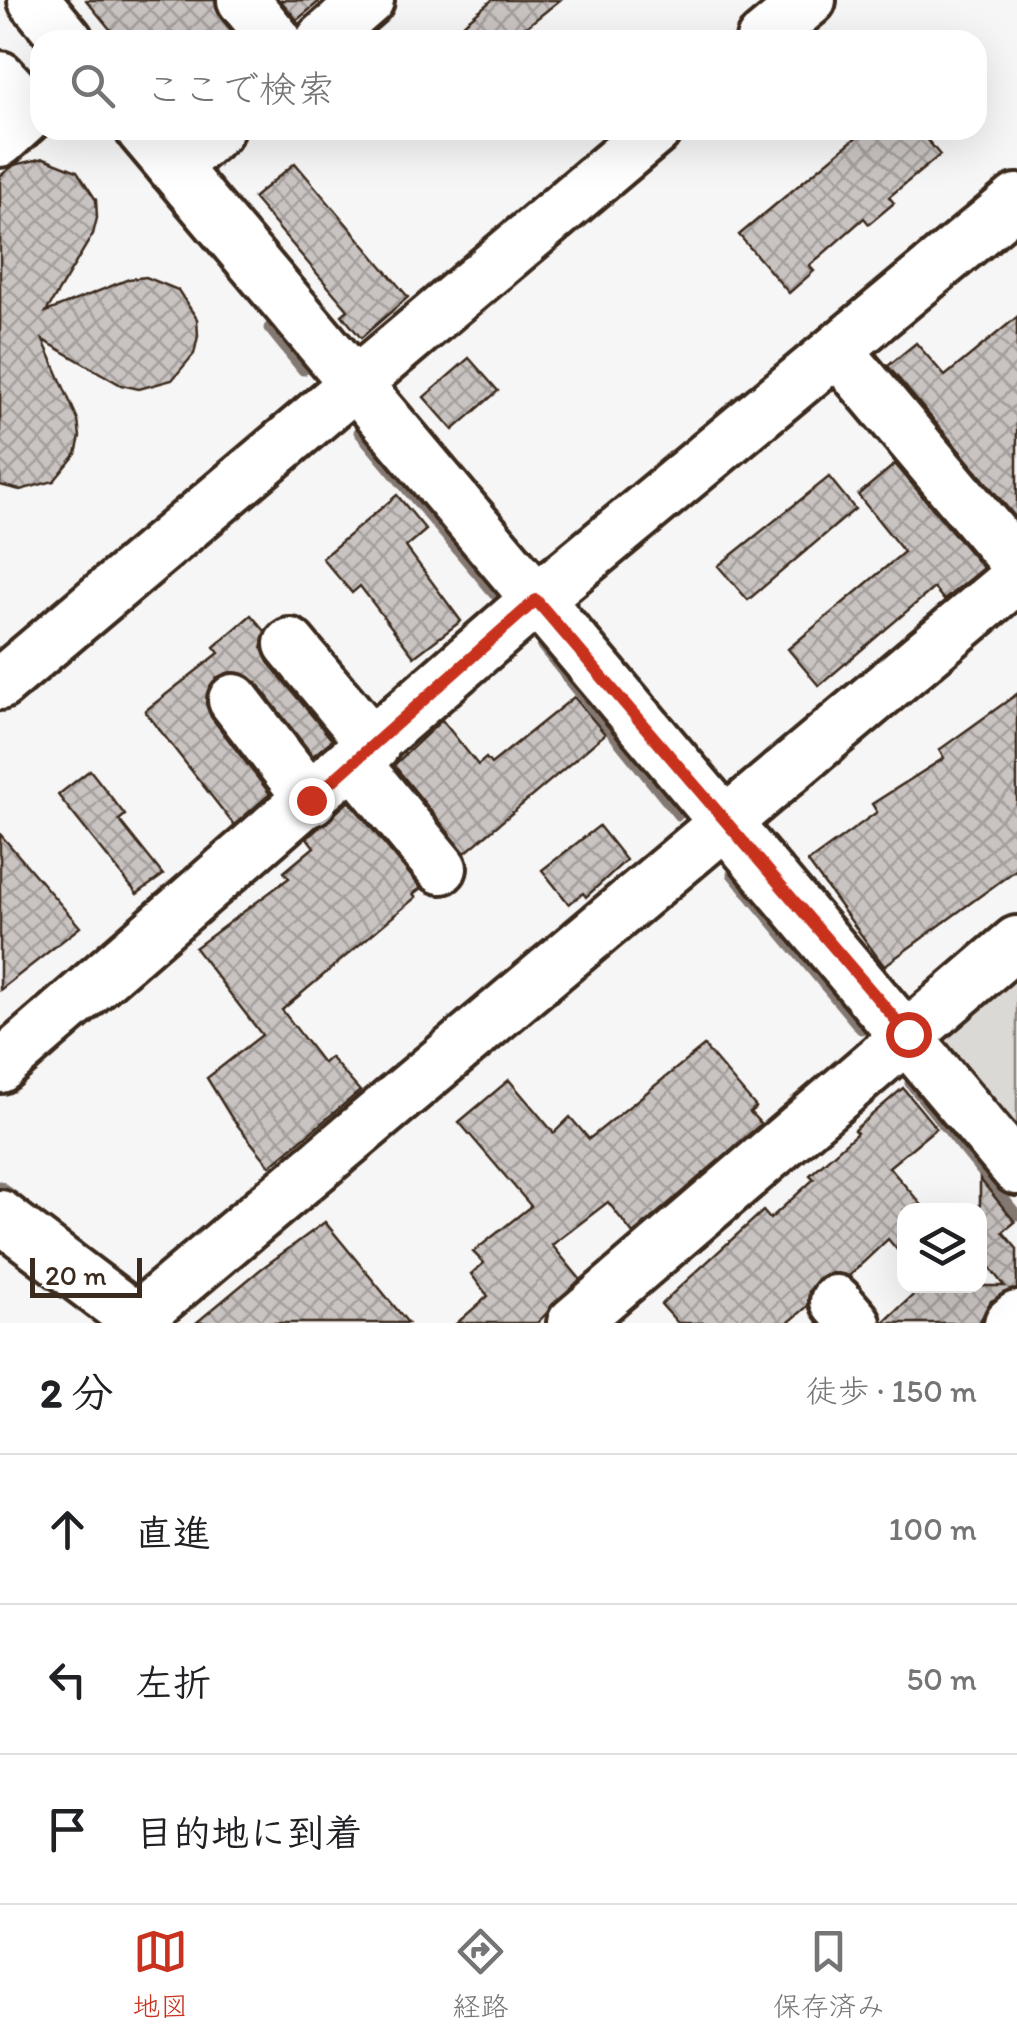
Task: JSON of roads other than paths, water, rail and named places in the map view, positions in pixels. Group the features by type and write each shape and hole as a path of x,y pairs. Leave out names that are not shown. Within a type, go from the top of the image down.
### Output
{"street":[{"path":"34,0 59,30"},
{"path":"243,0 268,30"},
{"path":"334,30 368,0"},
{"path":"774,30 810,0"},
{"path":"0,77 30,110"},
{"path":"0,142 30,114"},
{"path":"185,140 157,149 908,1034 1017,1169"},
{"path":"0,684 643,140"},
{"path":"0,1067 364,754 536,600 1017,200"},
{"path":"837,350 1017,564"},
{"path":"0,1216 139,1321 1017,576"},
{"path":"290,644 441,868"},
{"path":"234,700 311,800"},
{"path":"573,1323 1017,942"},
{"path":"1010,1323 1017,1316"}],"waterway":[{"path":"269,328 303,370"},
{"path":"359,432 497,597"},
{"path":"542,646 678,815"},
{"path":"732,874 861,1029"},
{"path":"910,1083 1017,1215"},
{"path":"0,1186 21,1202"}]}
